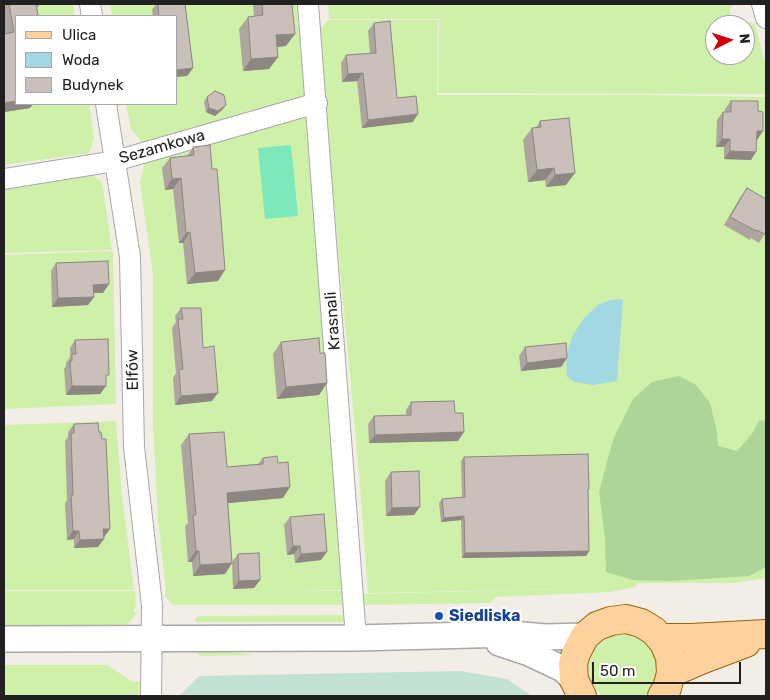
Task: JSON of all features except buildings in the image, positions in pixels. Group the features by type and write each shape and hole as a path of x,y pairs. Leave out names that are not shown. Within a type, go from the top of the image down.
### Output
{"main road":[{"path":"578,688 573,664 576,653 585,636 597,626 611,620 626,619 641,623 654,631 664,643 670,657 667,684"},
{"path":"660,638 766,635"},
{"path":"667,684 701,660 766,635"}],"street":[{"name":"Krasnali","path":"308,4 317,103 356,638"},
{"path":"762,4 766,18"},
{"name":"Sezamkowa","path":"4,179 115,161 317,103"},
{"name":"Elfów","path":"106,105 130,257 134,447 150,583 152,638 151,696"},
{"path":"4,638 356,638 512,634 562,637 585,636"},
{"path":"477,636 530,653 563,669 578,688"}],"green space":[{"path":"4,4 73,4 74,15 15,15 15,105 89,105 94,138 89,153 4,165"},
{"path":"110,4 297,4 305,97 143,144 131,129 126,105 178,105 178,15 112,15"},
{"path":"328,4 737,4 730,7 730,15 705,15 705,65 755,65 755,24 766,67 766,94 438,93 439,19 329,19"},
{"path":"329,20 438,20 437,95 766,97 766,578 734,583 637,583 636,587 610,592 496,597 490,603 360,605 359,594 611,588 368,593 359,473 318,31"},
{"path":"306,116 347,590 280,591 347,591 348,605 173,605 166,598 158,519 153,424 153,275 140,182 145,162"},
{"path":"291,145 298,216 265,219 258,148"},
{"path":"87,175 100,180 103,187 112,250 4,253 4,188"},
{"path":"113,251 116,404 4,409 4,255"},
{"path":"679,376 696,385 710,403 717,431 718,446 737,451 752,434 759,421 766,420 766,567 749,576 671,581 633,580 606,572 605,538 599,492 613,440 633,399 652,382"},
{"path":"116,421 122,496 134,590 4,590 4,425"},
{"path":"4,591 135,591 136,604 134,612 138,612 129,623 120,625 4,625"},
{"path":"347,615 341,622 195,622 196,617 200,616"},
{"path":"628,634 642,639 652,649 658,663 657,677 651,690 644,696 603,696 591,681 588,667 592,653 601,642 614,635"},
{"path":"203,648 255,655 201,656 198,654 197,649"},
{"path":"4,665 107,665 131,681 140,682 139,696 4,696"},
{"path":"460,671 507,679 532,696 179,696 199,676"}],"water":[{"path":"623,299 617,381 593,385 574,382 567,377 566,356 573,335 584,318 598,305 610,300"}],"place":[{"name":"Siedliska","path":"439,616"}]}
